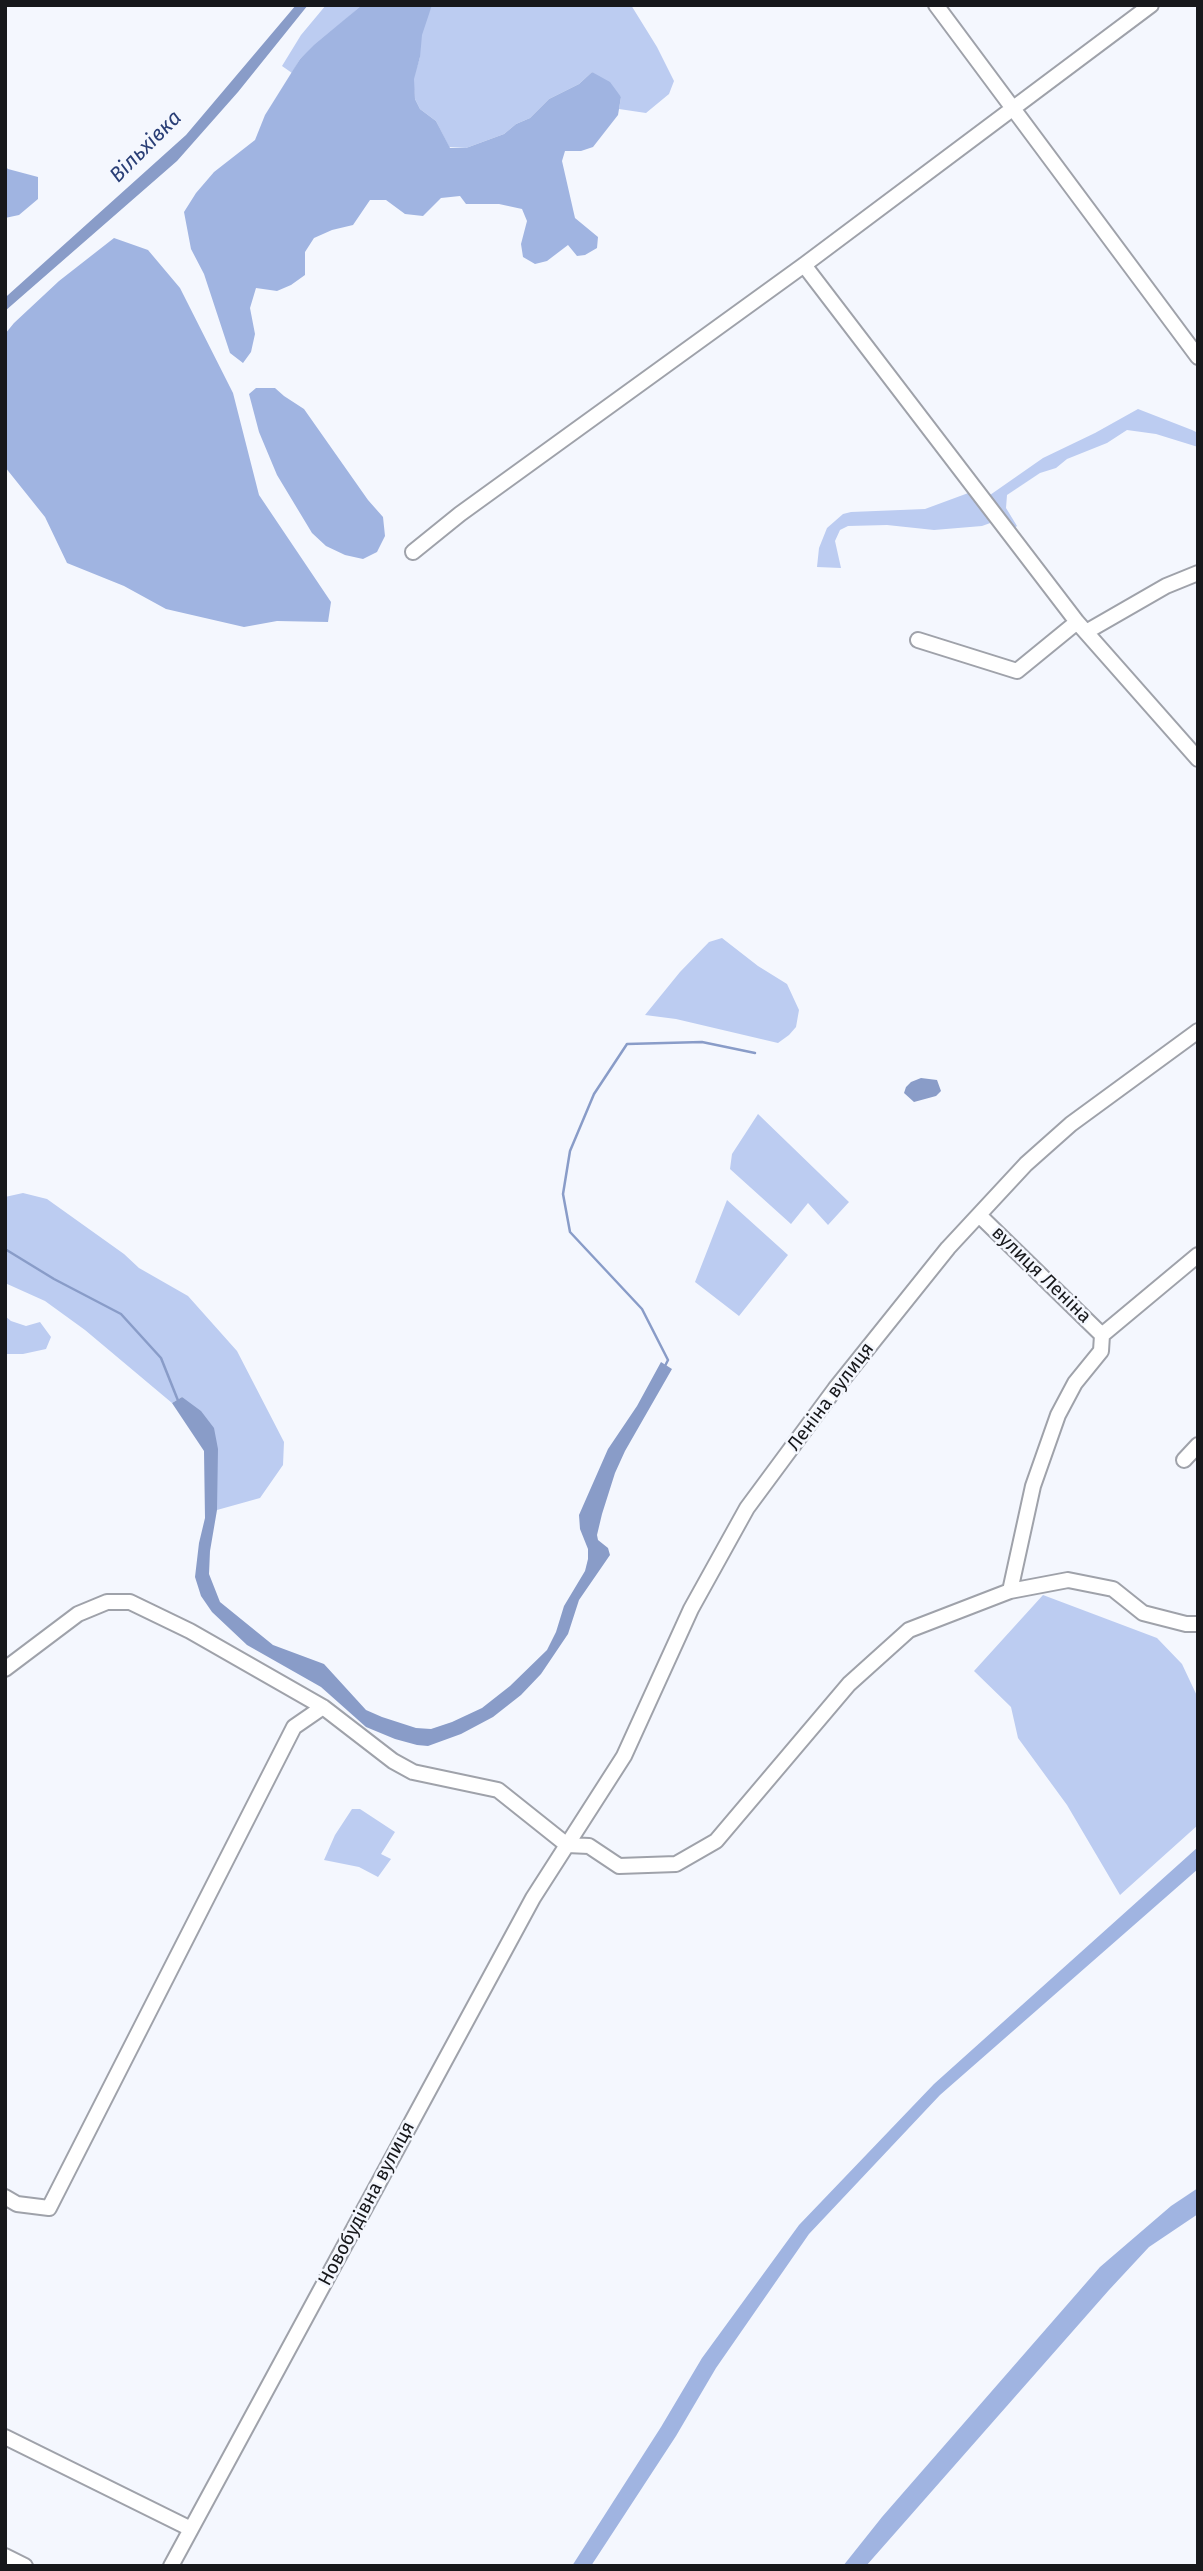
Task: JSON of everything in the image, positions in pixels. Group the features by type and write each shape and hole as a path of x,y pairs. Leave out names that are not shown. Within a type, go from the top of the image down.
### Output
{"street":[{"path":"936,5 1198,357"},
{"path":"413,552 460,514 804,265 1152,5"},
{"path":"804,265 1082,627 1198,759"},
{"path":"918,640 1017,671 1082,627 1198,573"},
{"name":"Леніна вулиця","path":"567,1845 624,1756 691,1609 747,1508 844,1378 948,1248 1026,1164 1071,1124 1198,1031"},
{"name":"вулиця Леніна","path":"979,1215 1102,1335"},
{"path":"1010,1591 1033,1486 1058,1415 1075,1383 1101,1351 1102,1335 1198,1255"},
{"path":"1184,1460 1198,1445"},
{"path":"5,1669 78,1614 107,1602 130,1602 191,1630 323,1707 393,1762 413,1772 498,1790 567,1845 589,1846 619,1867 676,1864 716,1841 849,1684 909,1630 1010,1591 1068,1580 1113,1589 1143,1613 1186,1624 1198,1624"},
{"path":"5,2197 17,2204 49,2208 294,1727 323,1707"},
{"name":"Новобудівна вулиця","path":"172,2566 533,1898 567,1845"},
{"path":"5,2438 191,2529"},
{"path":"5,2556 24,2566"}],"shaded area":[{"path":"296,5 308,5 238,92 177,161 5,311 5,298 8,295 186,135"},
{"path":"326,5 362,5 300,59 292,73 282,66 301,35"},
{"path":"362,5 432,5 422,35 414,79 415,99 420,109 436,121 450,148 466,148 504,134 516,124 530,118 549,99 579,84 592,72 610,82 621,97 618,115 593,147 581,151 565,151 562,161 575,218 598,237 597,248 577,256 568,245 547,261 535,264 523,257 521,244 527,221 522,209 499,204 466,204 460,196 441,198 423,216 405,214 386,200 370,200 353,225 314,238 305,252 305,275 277,291 256,288 250,308 255,334 251,352 243,363 230,353 204,274 191,249 184,212 214,172 255,140 265,115 300,59"},
{"path":"432,5 631,5 674,81 669,94 646,113 619,109 621,97 592,72 579,84 549,99 530,118 516,124 504,134 466,148 449,147 436,121 420,109 415,99 413,79 420,57 420,33"},
{"path":"5,166 38,177 38,199 19,215 5,218"},
{"path":"114,238 148,250 180,288 233,393 259,495 331,602 328,622 277,621 244,627 166,609 124,586 67,563 45,517 5,467 5,334 59,281"},
{"path":"256,388 275,388 304,409 383,517 385,536 377,552 363,559 345,555 326,546 312,533 277,475 259,432 249,394"},
{"path":"1138,409 1198,433 1198,447 1156,434 1127,430 1107,443 1040,473 1007,495 1006,508 1017,526 1013,529 995,507 990,495 1043,458"},
{"path":"971,492 993,522 982,526 934,530 887,525 848,526 840,530 835,541 841,568 817,567 819,548 827,528 843,514 925,509"},
{"path":"722,938 787,984 799,1010 796,1027 778,1043 676,1019 645,1015 709,942"},
{"path":"921,1078 937,1080 941,1091 936,1096 914,1102 904,1093 911,1082"},
{"path":"758,1114 849,1202 828,1225 808,1203 791,1224 730,1169 732,1154"},
{"path":"23,1193 47,1199 124,1254 139,1268 188,1296 237,1351 284,1442 283,1465 260,1498 217,1510 217,1475 182,1397 172,1403 85,1330 45,1301 5,1283 5,1197"},
{"path":"727,1200 788,1255 739,1316 695,1282"},
{"path":"5,1316 26,1326 40,1322 51,1337 46,1349 23,1354 5,1354"},
{"path":"661,1362 672,1369 625,1451 602,1514 597,1535 598,1540 608,1548 610,1555 579,1600 568,1634 541,1674 521,1695 493,1717 461,1734 428,1746 395,1739 366,1727 321,1687 247,1645 212,1612 201,1596 195,1577 205,1518 204,1451 172,1403 182,1397 201,1411 214,1428 218,1449 217,1510 209,1574 220,1602 273,1645 324,1664 366,1710 382,1717 416,1728 431,1729 482,1708 510,1686 547,1650 564,1606 585,1571 588,1559 579,1515 608,1449 637,1406"},
{"path":"1043,1595 1157,1638 1182,1664 1198,1698 1198,1825 1120,1895 1067,1805 1018,1738 1011,1707 974,1671"},
{"path":"352,1809 360,1809 395,1832 381,1854 391,1859 378,1877 359,1867 324,1860 335,1835"},
{"path":"1198,1847 1198,1869 940,2095 809,2234 716,2368 676,2436 591,2566 572,2566 702,2358 799,2225 934,2084"},
{"path":"1198,2188 1198,2214 1149,2247 866,2566 843,2566 882,2517 1100,2267 1171,2206"}],"waterway":[{"path":"664,1368 668,1360 642,1309 570,1232 563,1194 570,1151 594,1094 627,1044 702,1042 755,1053"},
{"path":"5,1249 54,1279 121,1314 161,1358 179,1403"}],"water label":[{"name":"Вільхівка","path":"146,147"}]}
